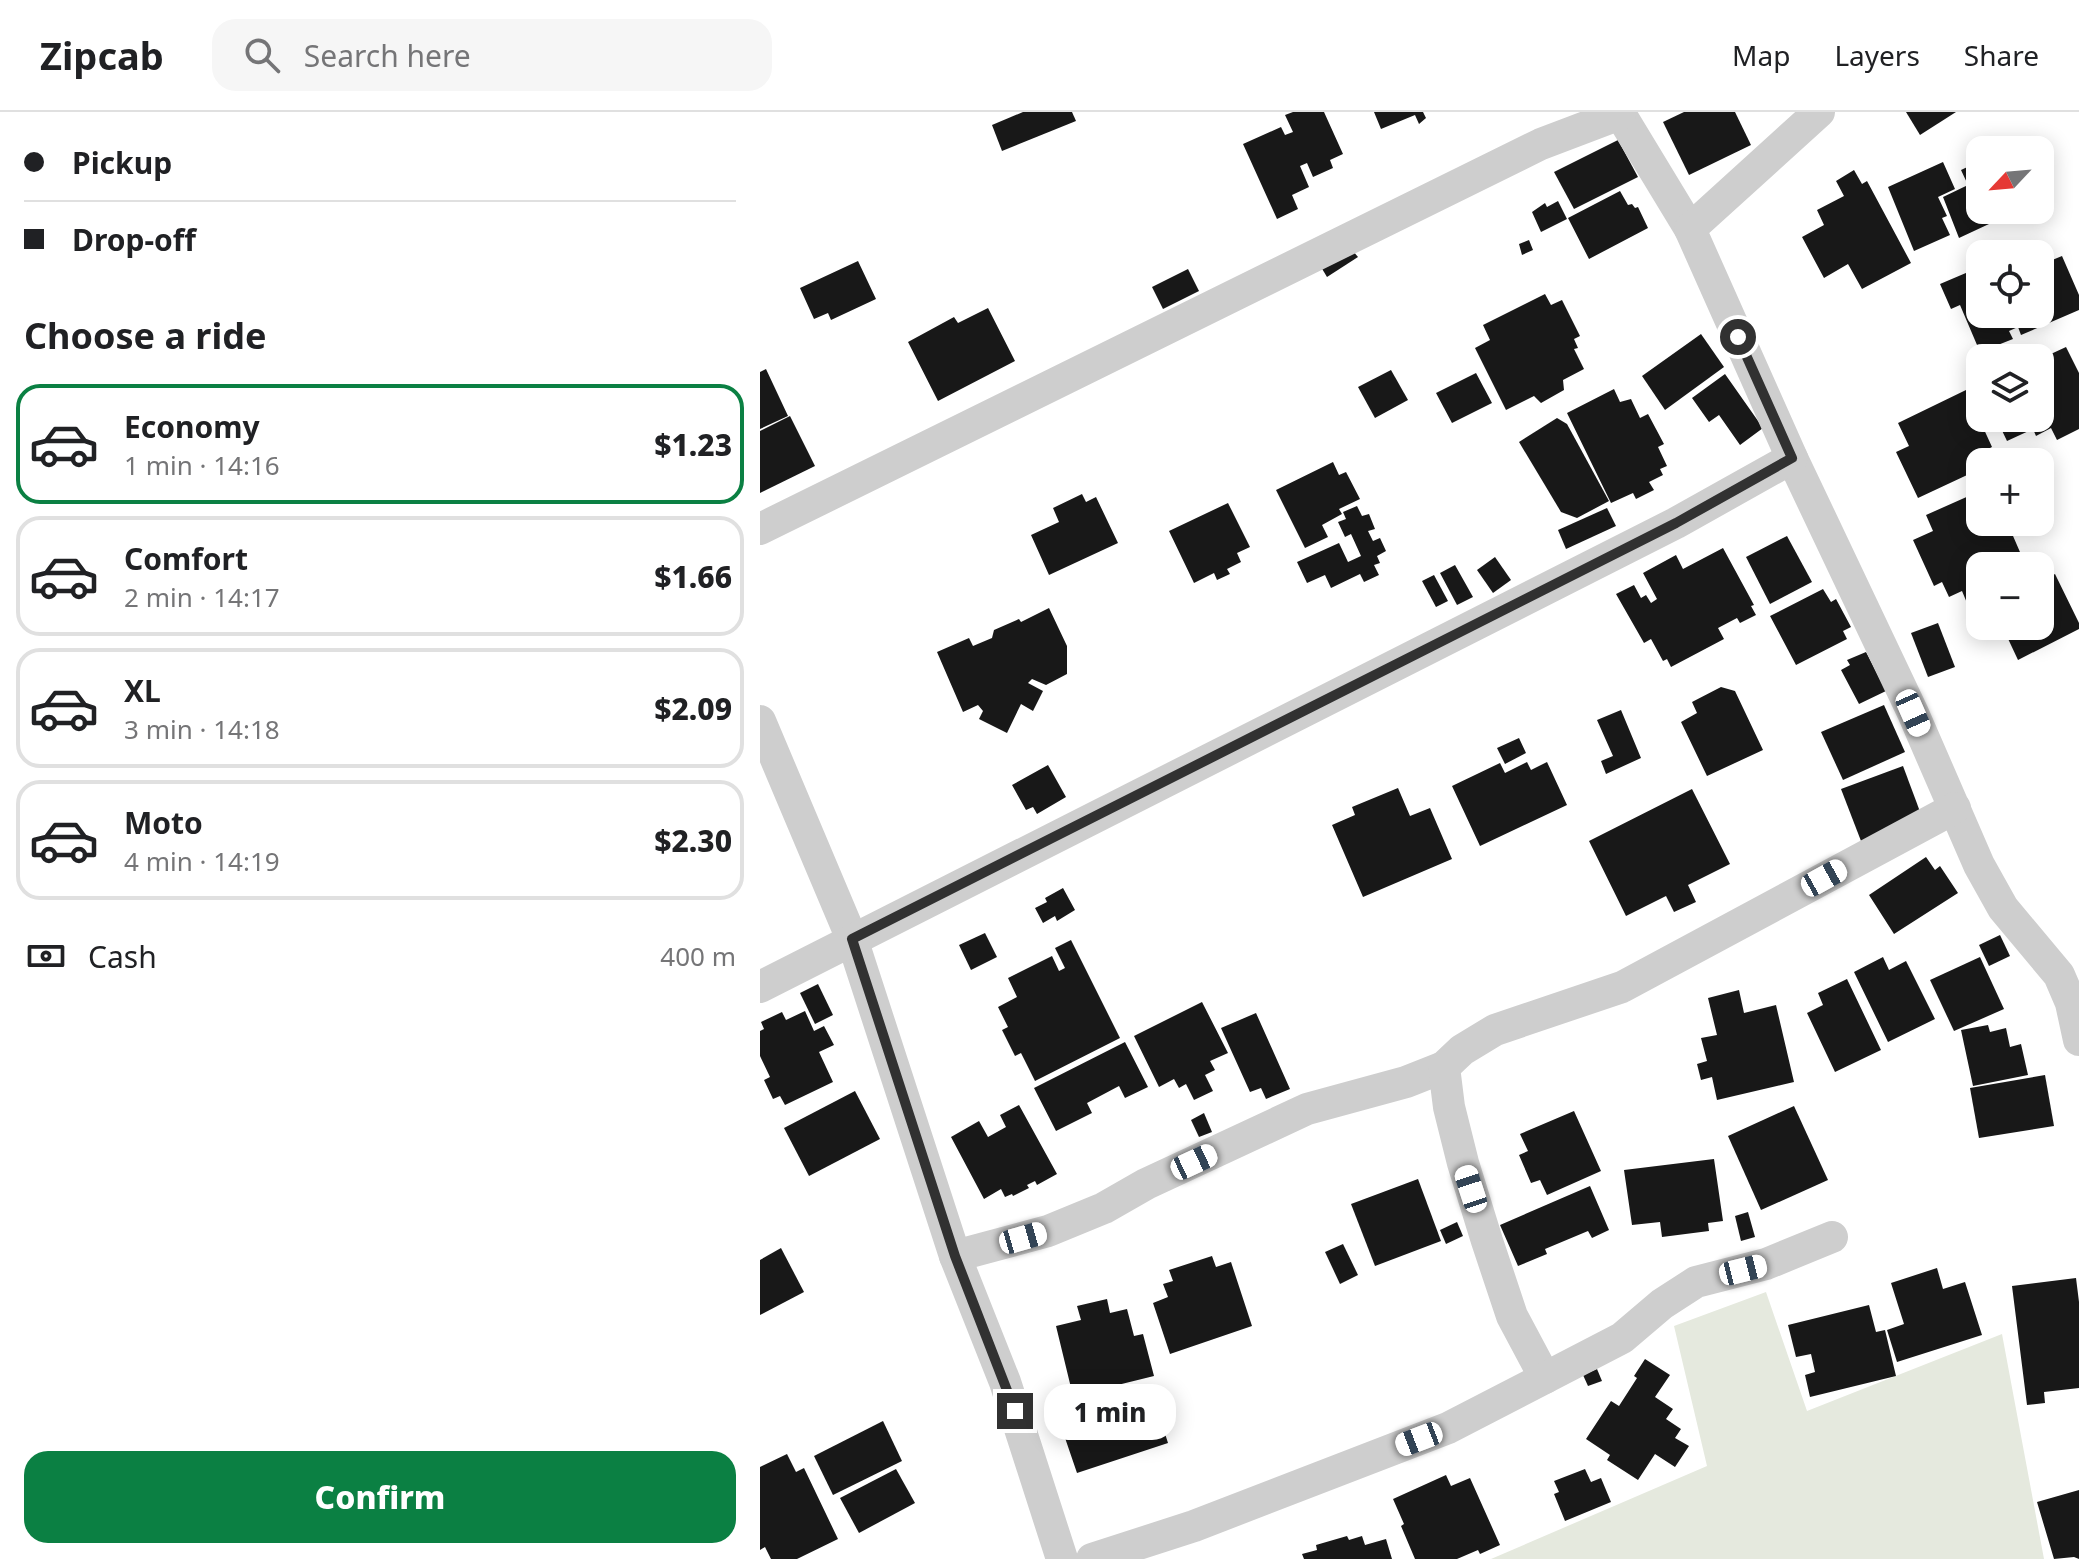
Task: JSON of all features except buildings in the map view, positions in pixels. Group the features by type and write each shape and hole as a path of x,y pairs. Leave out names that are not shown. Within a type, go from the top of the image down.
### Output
{"street":[{"path":"1690,229 1819,112"},
{"path":"760,529 1541,144 1620,113 1690,229 1792,458 1913,713 1979,865 2003,908 2069,970 2071,1003 2079,1040"},
{"path":"760,987 1676,523 1792,458"},
{"path":"760,721 852,939 955,1256 1005,1382 1062,1559"},
{"path":"955,1256 1048,1231 1090,1214 1146,1184 1307,1109 1406,1082 1444,1067 1462,1050 1495,1030 1622,987 1955,808"},
{"path":"1444,1067 1449,1107 1487,1241 1512,1316 1545,1378"},
{"path":"1092,1559 1194,1526 1448,1428 1622,1338 1662,1304 1696,1282 1766,1264 1832,1237"}],"shaded area":[{"path":"1766,1292 1807,1411 2002,1334 2044,1559 1491,1559 1707,1466 1674,1326"}],"route":[{"path":"1015,1411 955,1256 852,939 1676,523 1792,458 1738,337"}]}
